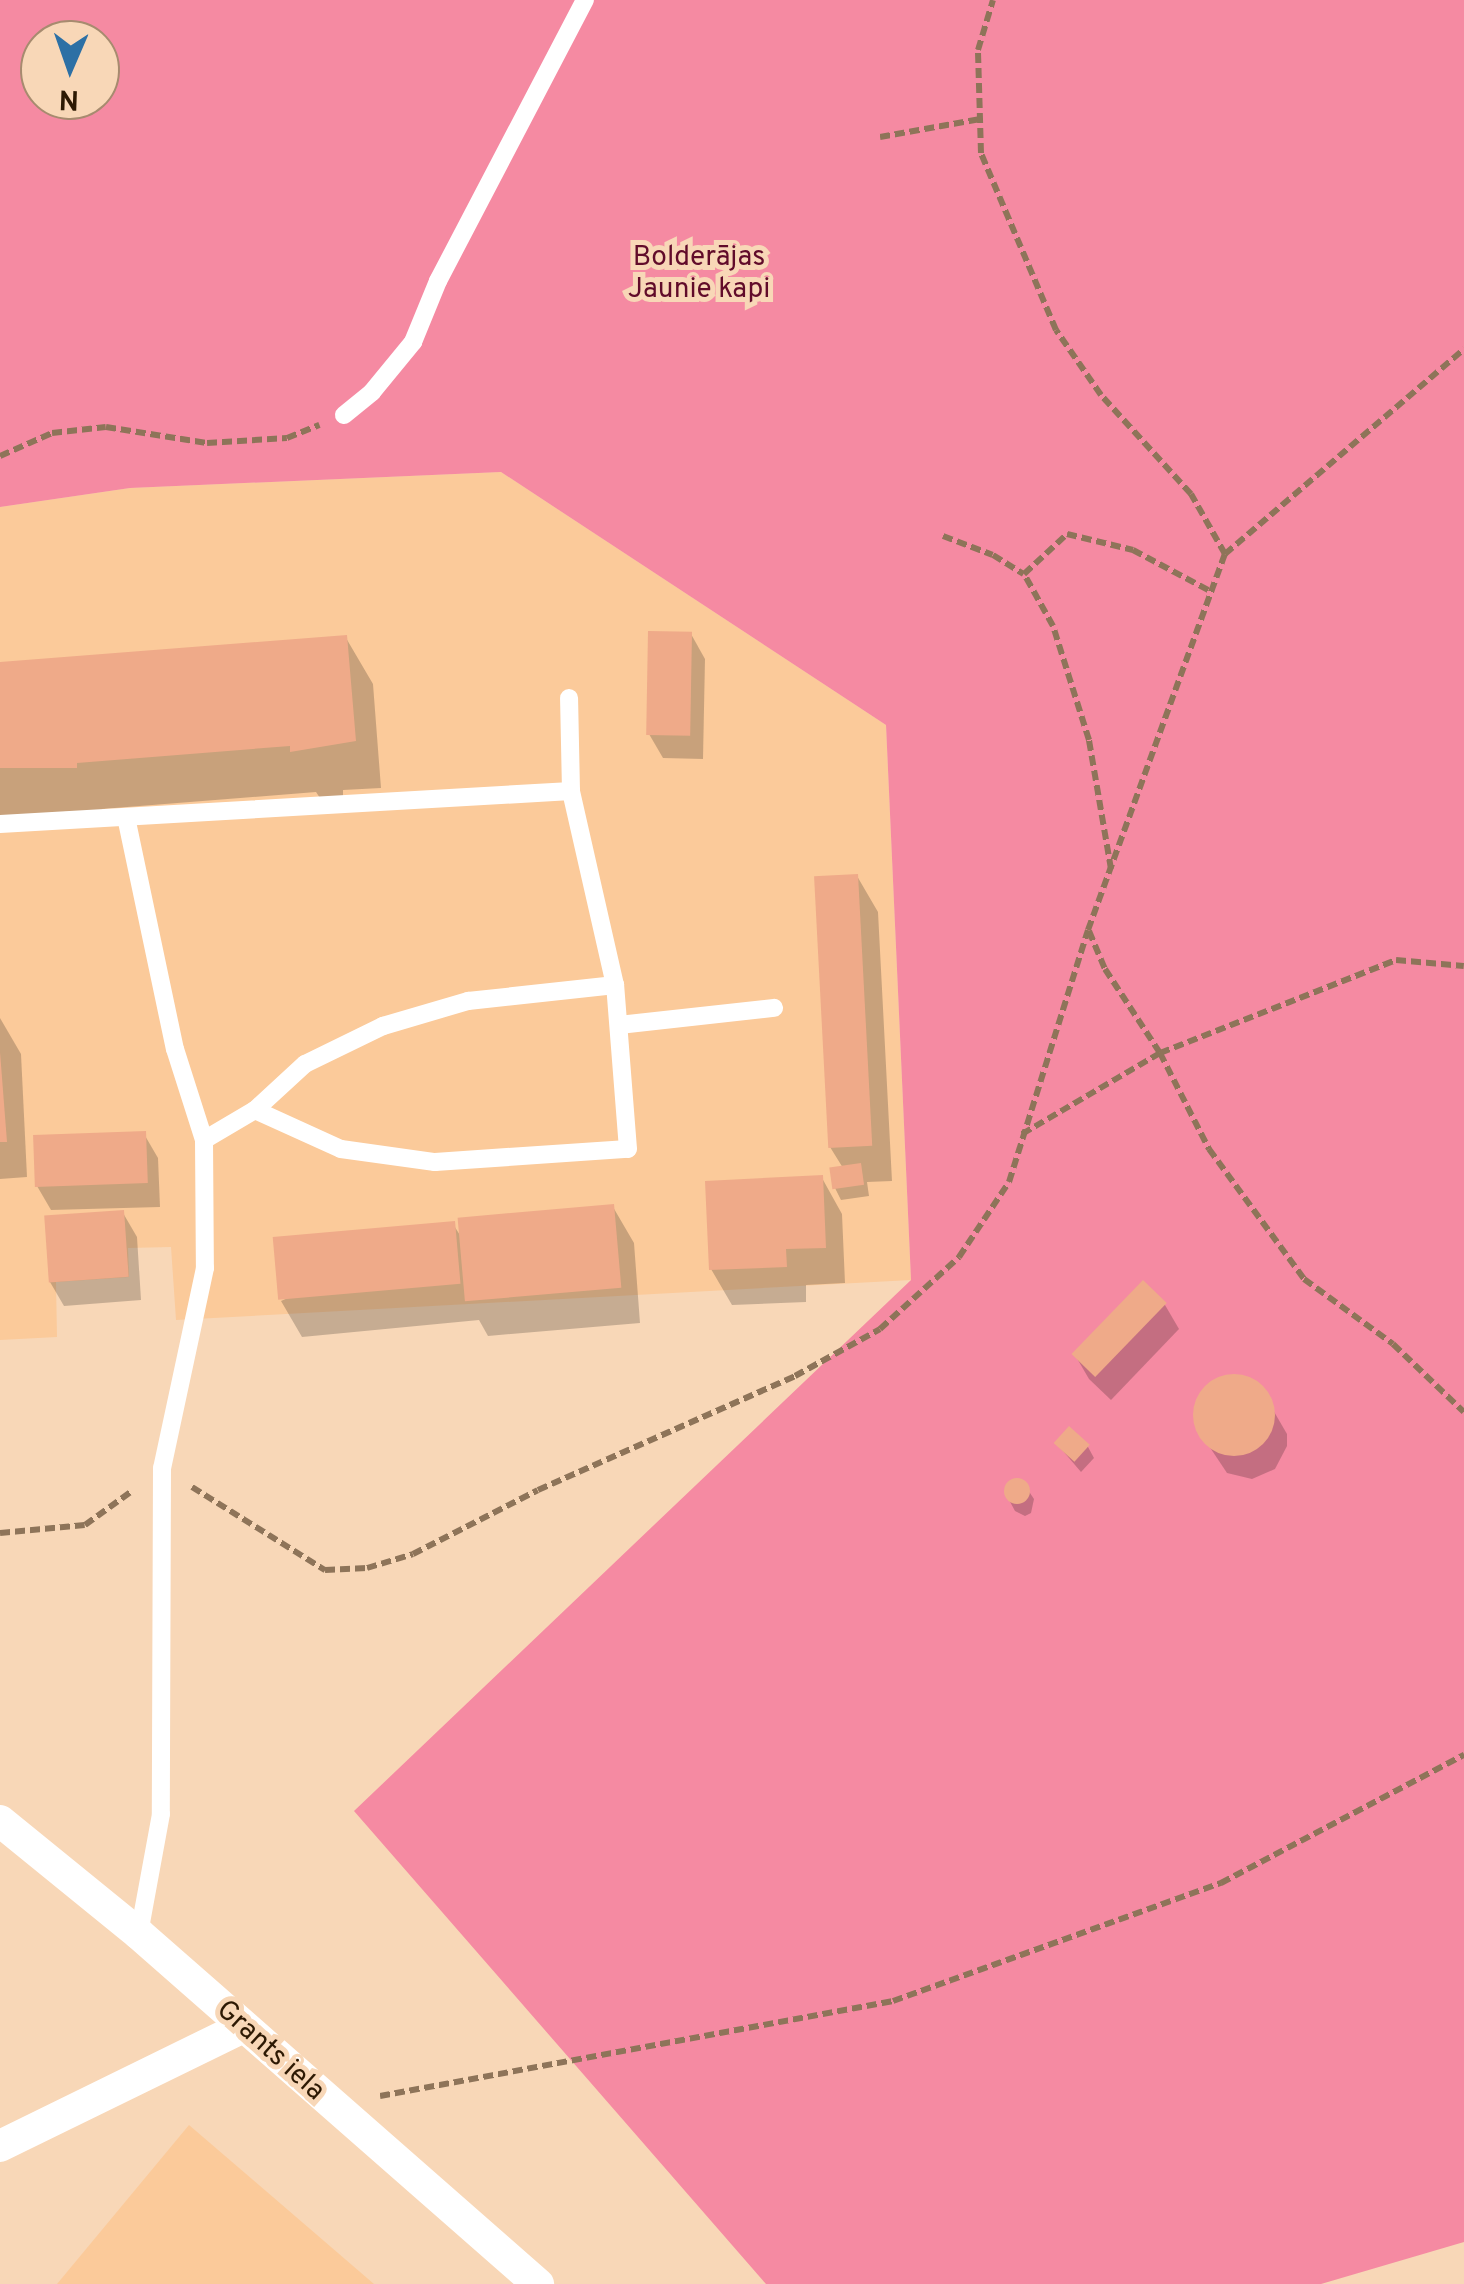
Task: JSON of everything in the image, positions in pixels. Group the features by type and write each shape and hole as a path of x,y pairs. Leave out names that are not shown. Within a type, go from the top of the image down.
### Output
{"street":[{"name":"Grants iela","path":"0,1821 139,1934 538,2284"},
{"path":"0,2146 243,2027"}],"lane":[{"path":"344,415 372,392 412,342 438,281 586,0"},
{"path":"255,1110 341,1149 435,1162 628,1149 615,985 570,791 569,698"},
{"path":"0,824 570,791"},
{"path":"126,817 175,1048 204,1140 206,1268 162,1468 162,1814 139,1934"},
{"path":"204,1140 255,1110 306,1064 383,1026 468,1001 615,985"},
{"path":"620,1025 774,1008"}],"path":[{"path":"993,0 978,50 980,153 1056,330 1101,395 1191,494 1224,554"},
{"path":"880,136 980,119"},
{"path":"0,1533 85,1525 162,1468 325,1570 367,1568 413,1554 538,1490 795,1376 880,1329 960,1257 1009,1182 1088,930 1224,554 1464,349"},
{"path":"0,456 52,433 106,427 207,443 267,440 286,438 344,415"},
{"path":"1024,574 1067,534 1133,550 1210,591"},
{"path":"944,536 993,555 1024,574 1053,626 1089,740 1111,870"},
{"path":"1088,930 1105,969 1160,1053 1209,1149 1304,1279 1393,1344 1464,1412"},
{"path":"1022,1134 1160,1053 1396,960 1464,966"},
{"path":"330,2105 893,2001 1221,1883 1464,1756"}],"shaded area":[{"path":"501,472 886,725 911,1280 176,1320 171,1247 128,1248 129,1277 56,1282 57,1337 0,1340 0,507 130,488"},
{"path":"189,2125 374,2284 57,2284"}],"green space":[{"name":"Bolderājas Jaunie kapi","path":"0,0 1464,0 1464,2242 1321,2284 766,2284 354,1811 911,1280 886,725 501,472 130,488 0,507"}],"building":[{"path":"648,631 692,632 690,736 646,735"},
{"path":"347,635 356,741 290,752 290,746 77,763 77,768 0,768 0,662"},
{"path":"858,874 872,1146 828,1148 814,876"},
{"path":"0,1052 7,1142 0,1142"},
{"path":"146,1131 148,1183 35,1187 33,1135"},
{"path":"861,1163 864,1185 832,1189 829,1167"},
{"path":"823,1175 826,1248 786,1249 787,1267 709,1270 705,1181"},
{"path":"614,1204 621,1288 465,1301 458,1218"},
{"path":"124,1210 129,1277 49,1282 44,1216"},
{"path":"455,1221 460,1284 278,1300 273,1237"},
{"path":"1143,1280 1167,1303 1095,1377 1071,1354"},
{"path":"1234,1374 1250,1377 1263,1386 1272,1399 1272,1431 1263,1444 1250,1453 1234,1456 1218,1453 1205,1444 1196,1431 1193,1415 1196,1399 1205,1386 1218,1377"},
{"path":"1069,1426 1090,1445 1074,1462 1054,1443"},
{"path":"1017,1478 1026,1482 1030,1491 1026,1500 1017,1504 1008,1500 1004,1491 1008,1482"}]}
